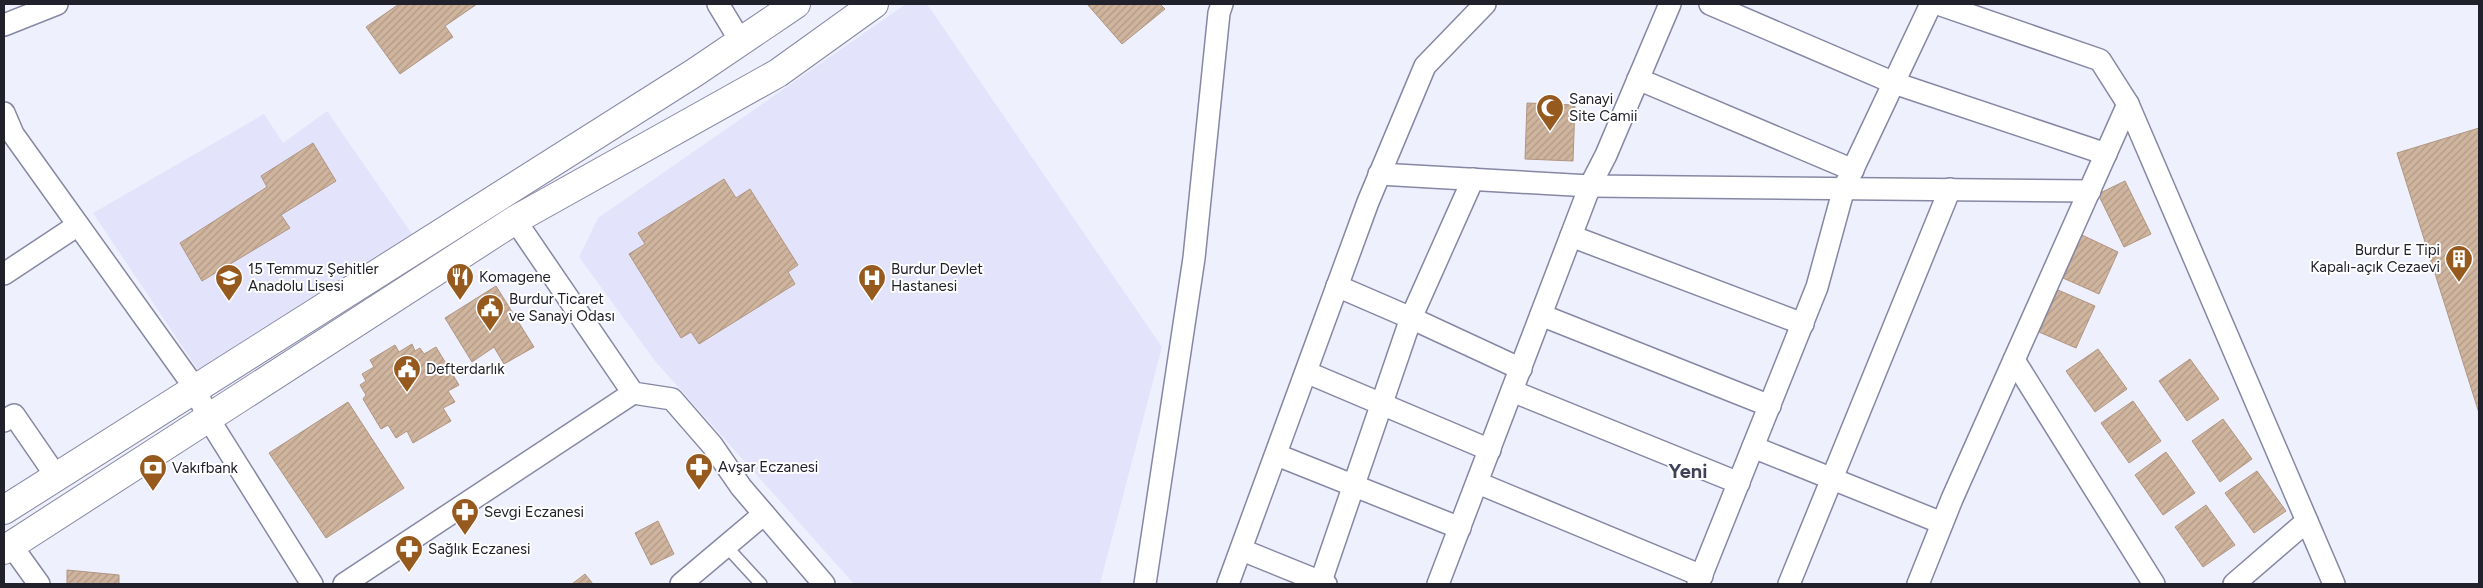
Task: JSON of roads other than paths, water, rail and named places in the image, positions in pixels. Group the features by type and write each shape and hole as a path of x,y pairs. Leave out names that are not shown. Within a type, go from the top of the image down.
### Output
{"main road":[{"path":"4,510 741,42 796,4"},
{"path":"8,548 515,220 778,74 874,4"}],"street":[{"path":"4,24 57,4"},
{"path":"718,4 741,42"},
{"path":"1228,584 1379,174 1425,66 1485,4"},
{"path":"1438,584 1590,186 1606,155 1670,4"},
{"path":"1710,4 1894,82 2106,154"},
{"path":"1478,483 1700,580 1817,287 1848,179 1931,4"},
{"path":"1938,4 2100,60 2128,104 2334,584"},
{"path":"1145,584 1194,258 1220,7"},
{"path":"1638,79 1848,179"},
{"path":"1918,584 1942,523 2128,104"},
{"path":"4,113 8,137 78,225 195,388 208,418 312,584"},
{"path":"1379,174 1590,186 1848,179 1950,189 2090,191"},
{"path":"1242,550 1322,584 1411,318 1472,179"},
{"path":"1789,584 1950,189"},
{"path":"515,220 633,393"},
{"path":"4,274 78,225"},
{"path":"1571,236 1803,324"},
{"path":"1337,286 1521,368"},
{"path":"1541,315 1770,406"},
{"path":"2014,360 2154,584"},
{"path":"1306,372 1490,450"},
{"path":"1512,392 1739,483"},
{"path":"344,584 633,393 672,399 712,445 764,514 824,584"},
{"path":"7,412 56,476"},
{"path":"1753,447 1942,523"},
{"path":"1277,455 1460,528"},
{"path":"681,584 764,514"},
{"path":"2234,584 2307,521"},
{"path":"8,548 39,584"}],"lane":[{"path":"726,546 761,584"}],"place":[{"name":"Sanayi Site Camii","path":"1550,132"},
{"name":"Burdur E Tipi Kapalı-açık Cezaevi","path":"2459,283"},
{"name":"Komagene","path":"460,301"},
{"name":"15 Temmuz Şehitler Anadolu Lisesi","path":"229,302"},
{"name":"Burdur Devlet Hastanesi","path":"872,302"},
{"name":"Burdur Ticaret ve Sanayi Odası","path":"490,332"},
{"name":"Defterdarlık","path":"407,393"},
{"name":"Avşar Eczanesi","path":"699,491"},
{"name":"Vakıfbank","path":"153,492"},
{"name":"Sevgi Eczanesi","path":"465,536"},
{"name":"Sağlık Eczanesi","path":"409,573"}],"district":[{"name":"Yeni","path":"1688,471"}]}
